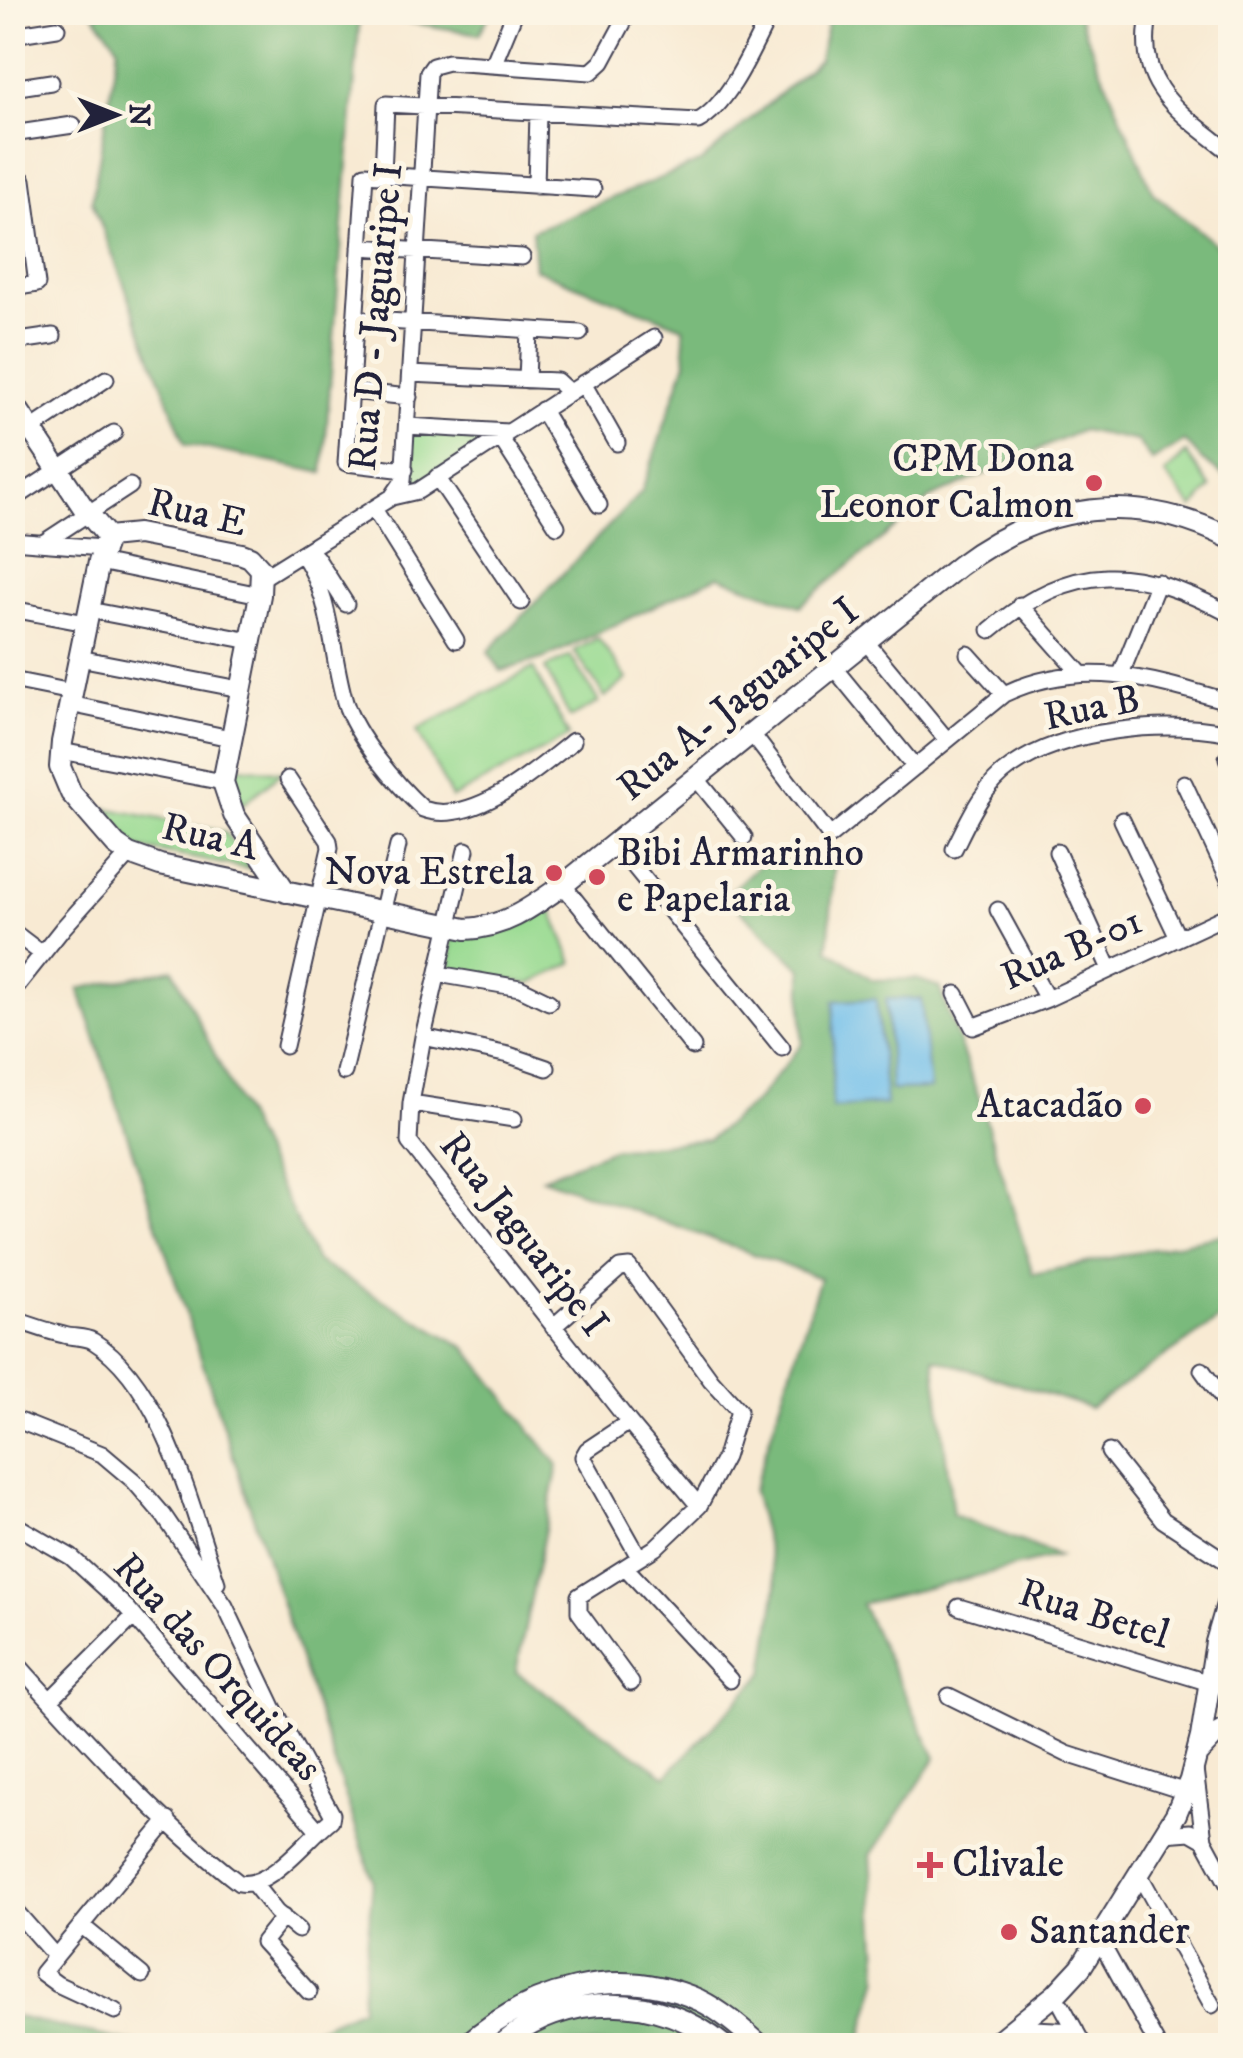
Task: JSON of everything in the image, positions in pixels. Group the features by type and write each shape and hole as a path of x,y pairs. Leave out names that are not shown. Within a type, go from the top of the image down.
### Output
{"main road":[{"path":"12,401 88,513 103,549"},
{"name":"Rua A- Jaguaripe I","path":"286,892 448,927 496,926 563,885 978,552 1024,526 1102,508 1149,510 1192,521 1230,538"},
{"name":"Rua E","path":"103,549 138,534 242,554 256,563 261,586"},
{"name":"Rua A","path":"103,549 60,751 60,766 71,793 129,854 160,865 286,892"},
{"name":"Rua A","path":"261,586 223,782 234,814 286,892"},
{"path":"992,2046 1064,1986 1099,1939 1164,1834 1186,1792 1196,1758 1216,1642 1230,1594"},
{"path":"1216,1642 1230,1697"},
{"path":"1205,1714 1230,1713"},
{"path":"1205,1714 1230,1724"},
{"path":"1196,1758 1230,1724"},
{"path":"465,2046 490,2024 527,2004 594,1982 672,1990 703,2002 761,2046"},
{"path":"500,2046 512,2035 542,2020 586,2004 632,2004 666,2012 712,2035 724,2046"}],"street":[{"path":"515,12 493,65 583,72 602,62 628,12"},
{"path":"384,175 386,104 698,121 725,96 771,12"},
{"path":"1150,12 1147,66 1155,82 1182,114 1230,152"},
{"path":"12,35 58,28"},
{"name":"Rua D - Jaguaripe I","path":"261,586 306,551 392,496 402,481 428,73 433,66 448,62 493,65"},
{"path":"12,88 52,82"},
{"path":"536,186 538,113"},
{"path":"12,134 73,125"},
{"path":"404,470 346,463 365,174 593,189"},
{"path":"12,288 38,284 18,181"},
{"path":"12,236 30,234"},
{"path":"360,247 522,257"},
{"path":"354,319 580,333"},
{"path":"527,380 529,330"},
{"path":"12,342 53,336"},
{"path":"392,496 418,491 654,338"},
{"path":"410,374 562,382 576,387 617,442"},
{"path":"12,442 106,378"},
{"path":"350,392 409,397"},
{"path":"542,410 599,505"},
{"path":"407,426 504,435"},
{"path":"14,498 114,433"},
{"path":"504,435 557,526"},
{"path":"437,477 521,602"},
{"path":"43,543 130,486"},
{"path":"374,509 456,640"},
{"path":"13,543 103,549 261,586"},
{"path":"306,551 346,604"},
{"path":"306,551 323,593 346,706 357,728 423,809 456,812 531,776 574,742"},
{"path":"990,630 1020,605 1084,579 1138,577 1185,591 1230,614"},
{"path":"1121,674 1158,582"},
{"path":"1020,605 1080,673"},
{"path":"12,609 251,641"},
{"path":"866,642 947,740"},
{"path":"968,654 1004,694"},
{"path":"79,658 240,689"},
{"path":"834,668 915,767"},
{"path":"752,734 830,836 1004,694 1021,686 1080,673 1121,674 1230,702"},
{"path":"12,680 230,738"},
{"name":"Rua B","path":"954,849 984,792 1009,768 1042,749 1132,729 1178,727 1230,733"},
{"path":"60,751 223,782"},
{"path":"285,1046 329,841 288,778"},
{"path":"696,778 744,837"},
{"path":"1184,783 1230,882"},
{"path":"1122,820 1178,938"},
{"path":"616,844 782,1048"},
{"path":"344,1072 398,846"},
{"name":"Rua Jaguaripe I","path":"466,850 423,1036 411,1102 409,1142 553,1327 700,1506"},
{"path":"1057,852 1110,967"},
{"path":"12,992 129,854"},
{"path":"563,885 693,1047"},
{"path":"998,910 1047,999"},
{"name":"Rua B-01","path":"956,994 973,1027 1047,999 1230,914"},
{"path":"12,932 42,953"},
{"path":"438,974 520,988 549,1002"},
{"path":"423,1036 509,1055 547,1068"},
{"path":"411,1102 514,1119"},
{"path":"553,1327 620,1268 629,1267 739,1411 725,1457 700,1506 664,1540 585,1592 577,1603 631,1683"},
{"path":"12,1318 66,1336 86,1338 107,1352 127,1375 167,1437 225,1606 272,1707 313,1774 332,1814 331,1820 291,1858 254,1883 239,1883 168,1820 12,1658"},
{"path":"1202,1370 1230,1409"},
{"path":"12,1418 87,1447 118,1465 164,1516 225,1606"},
{"path":"629,1422 587,1450 583,1457 632,1562 730,1680"},
{"path":"1109,1452 1163,1520 1230,1564"},
{"name":"Rua das Orquideas","path":"12,1523 71,1558 134,1616 318,1830"},
{"name":"Rua Betel","path":"959,1607 1210,1684"},
{"path":"50,1700 134,1616"},
{"path":"949,1696 1067,1754 1186,1792"},
{"path":"1196,1758 1204,1840 1230,1888"},
{"path":"115,2011 42,1973 168,1820"},
{"path":"1164,1834 1190,1832 1204,1840"},
{"path":"1139,1874 1212,2004"},
{"path":"254,1883 298,1930"},
{"path":"12,1907 56,1956"},
{"path":"283,1918 263,1942 309,1992"},
{"path":"81,1925 142,1975"},
{"path":"1099,1939 1158,2046"},
{"path":"1062,2006 1080,2038"},
{"path":"1013,2028 1080,2038"}],"green space":[{"path":"93,13 491,13 479,34 360,14 323,473 185,444 92,201 118,46"},
{"path":"830,13 1080,13 1153,193 1230,256 1230,480 1202,460 1185,441 1152,461 1137,441 1082,430 931,498 800,606 718,576 545,658 501,671 488,652 642,491 686,362 683,327 535,269 532,231 702,161 819,60"},
{"path":"409,421 496,437 415,488 402,492"},
{"path":"1186,453 1211,488 1193,508 1165,474"},
{"path":"598,638 627,679 605,697 574,651"},
{"path":"570,656 599,702 570,718 545,668"},
{"path":"533,668 569,736 452,798 417,730"},
{"path":"234,766 282,772 241,806 235,793"},
{"path":"106,808 225,832 250,869 135,847"},
{"path":"835,860 828,949 873,980 917,979 939,987 981,1104 1033,1274 1230,1233 1230,1312 1090,1408 934,1358 953,1515 1059,1556 861,1604 936,1758 871,1855 879,1976 860,2045 278,2045 361,2008 373,1880 79,989 173,969 316,1261 466,1348 558,1465 516,1672 666,1776 764,1673 777,1585 753,1491 820,1278 542,1178 612,1149 709,1139 756,1101 802,1044 802,969 725,896 762,862"},
{"path":"548,900 573,963 530,984 451,970 451,934"},
{"path":"13,2016 143,2045 13,2045"}],"water":[{"path":"876,999 886,1104 832,1108 834,1001"},
{"path":"886,999 921,999 930,1089 891,1090"}],"place":[{"name":"CPM Dona Leonor Calmon","path":"1094,483"},
{"name":"Nova Estrela","path":"554,873"},
{"name":"Bibi Armarinho e Papelaria","path":"597,877"},
{"name":"Atacadão","path":"1143,1106"},
{"name":"Clivale","path":"930,1865"},
{"name":"Santander","path":"1009,1932"}]}
